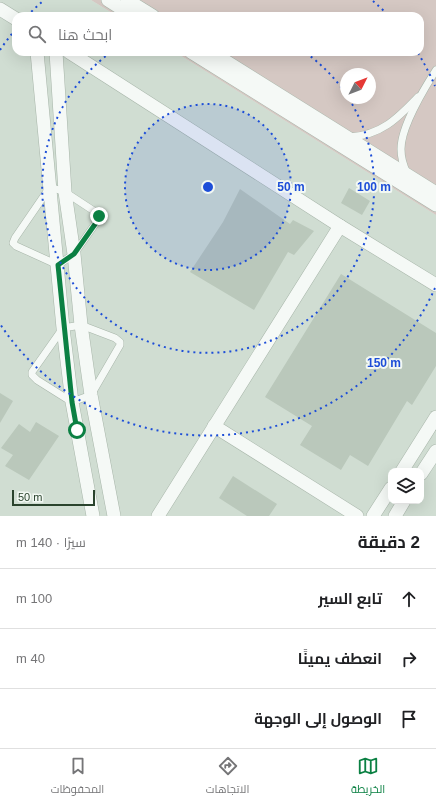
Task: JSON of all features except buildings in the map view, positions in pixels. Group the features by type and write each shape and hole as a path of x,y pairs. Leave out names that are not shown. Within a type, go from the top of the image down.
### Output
{"street":[{"path":"108,0 127,12"},
{"path":"127,0 146,12"},
{"path":"0,9 12,16"},
{"path":"38,56 63,328 72,402 93,516"},
{"path":"56,56 65,192 74,254 81,325 91,395 114,516"},
{"path":"75,56 340,226 436,285"},
{"path":"197,56 436,205"},
{"path":"217,56 436,193"},
{"path":"158,516 340,226"},
{"path":"404,468 436,417"},
{"path":"214,426 357,516"},
{"path":"424,469 436,451"},
{"path":"373,516 388,493"},
{"path":"394,516 402,504"}],"lane":[{"path":"408,175 402,162 401,149 403,135 421,94 436,70"},
{"path":"348,138 362,137 376,132 401,115 421,94"},
{"path":"50,187 65,192 97,213 99,216 98,220 74,254 58,265 16,246 13,243 50,187"},
{"path":"81,325 116,338 120,342 120,345 91,395 72,402 37,380 32,375 63,328 81,325"}],"shaded area":[{"path":"0,0 91,0 110,12 12,12 12,56 181,56 436,215 436,516 0,516"},
{"path":"91,0 436,0 436,215 181,56 424,56 424,12 110,12"}],"route":[{"path":"77,430 63,328 58,265 74,254 98,220 99,216"}]}
